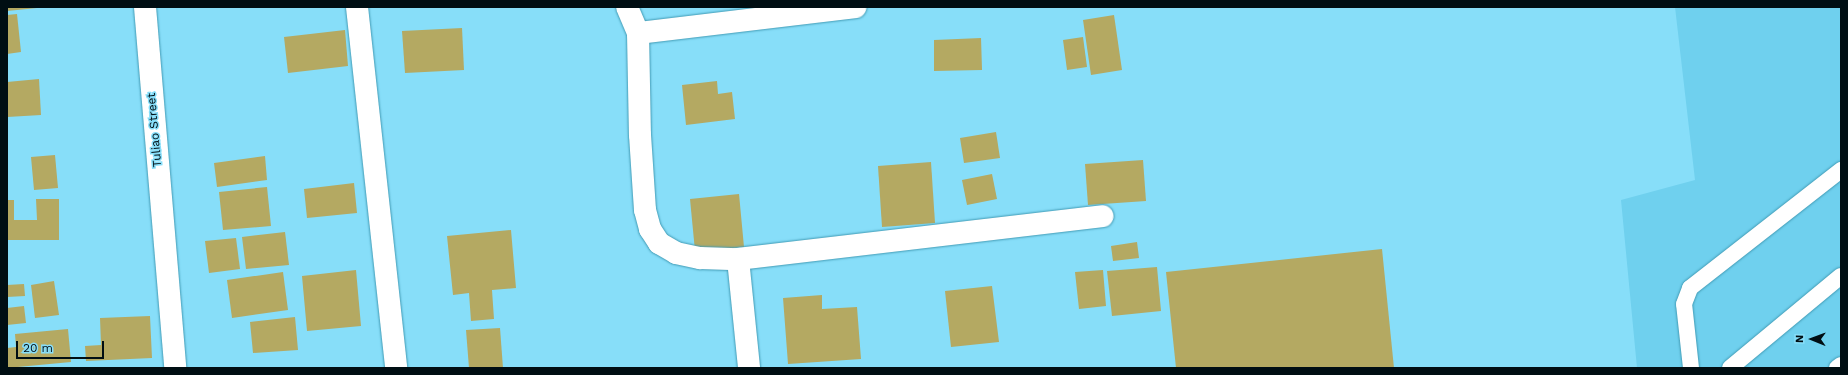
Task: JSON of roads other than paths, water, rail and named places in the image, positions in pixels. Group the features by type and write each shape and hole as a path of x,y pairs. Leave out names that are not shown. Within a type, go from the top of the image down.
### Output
{"street":[{"name":"Tuliao Street","path":"145,7 175,368"},
{"path":"357,7 396,368"},
{"path":"627,7 638,33 640,136 645,210 650,229 659,243 676,253 700,258 738,259 1102,216"},
{"path":"638,33 854,7"},
{"path":"738,259 749,368"}],"lane":[{"path":"1691,368 1684,304 1690,288 1841,170"},
{"path":"1730,368 1841,276"},
{"path":"1837,368 1841,365"}]}
